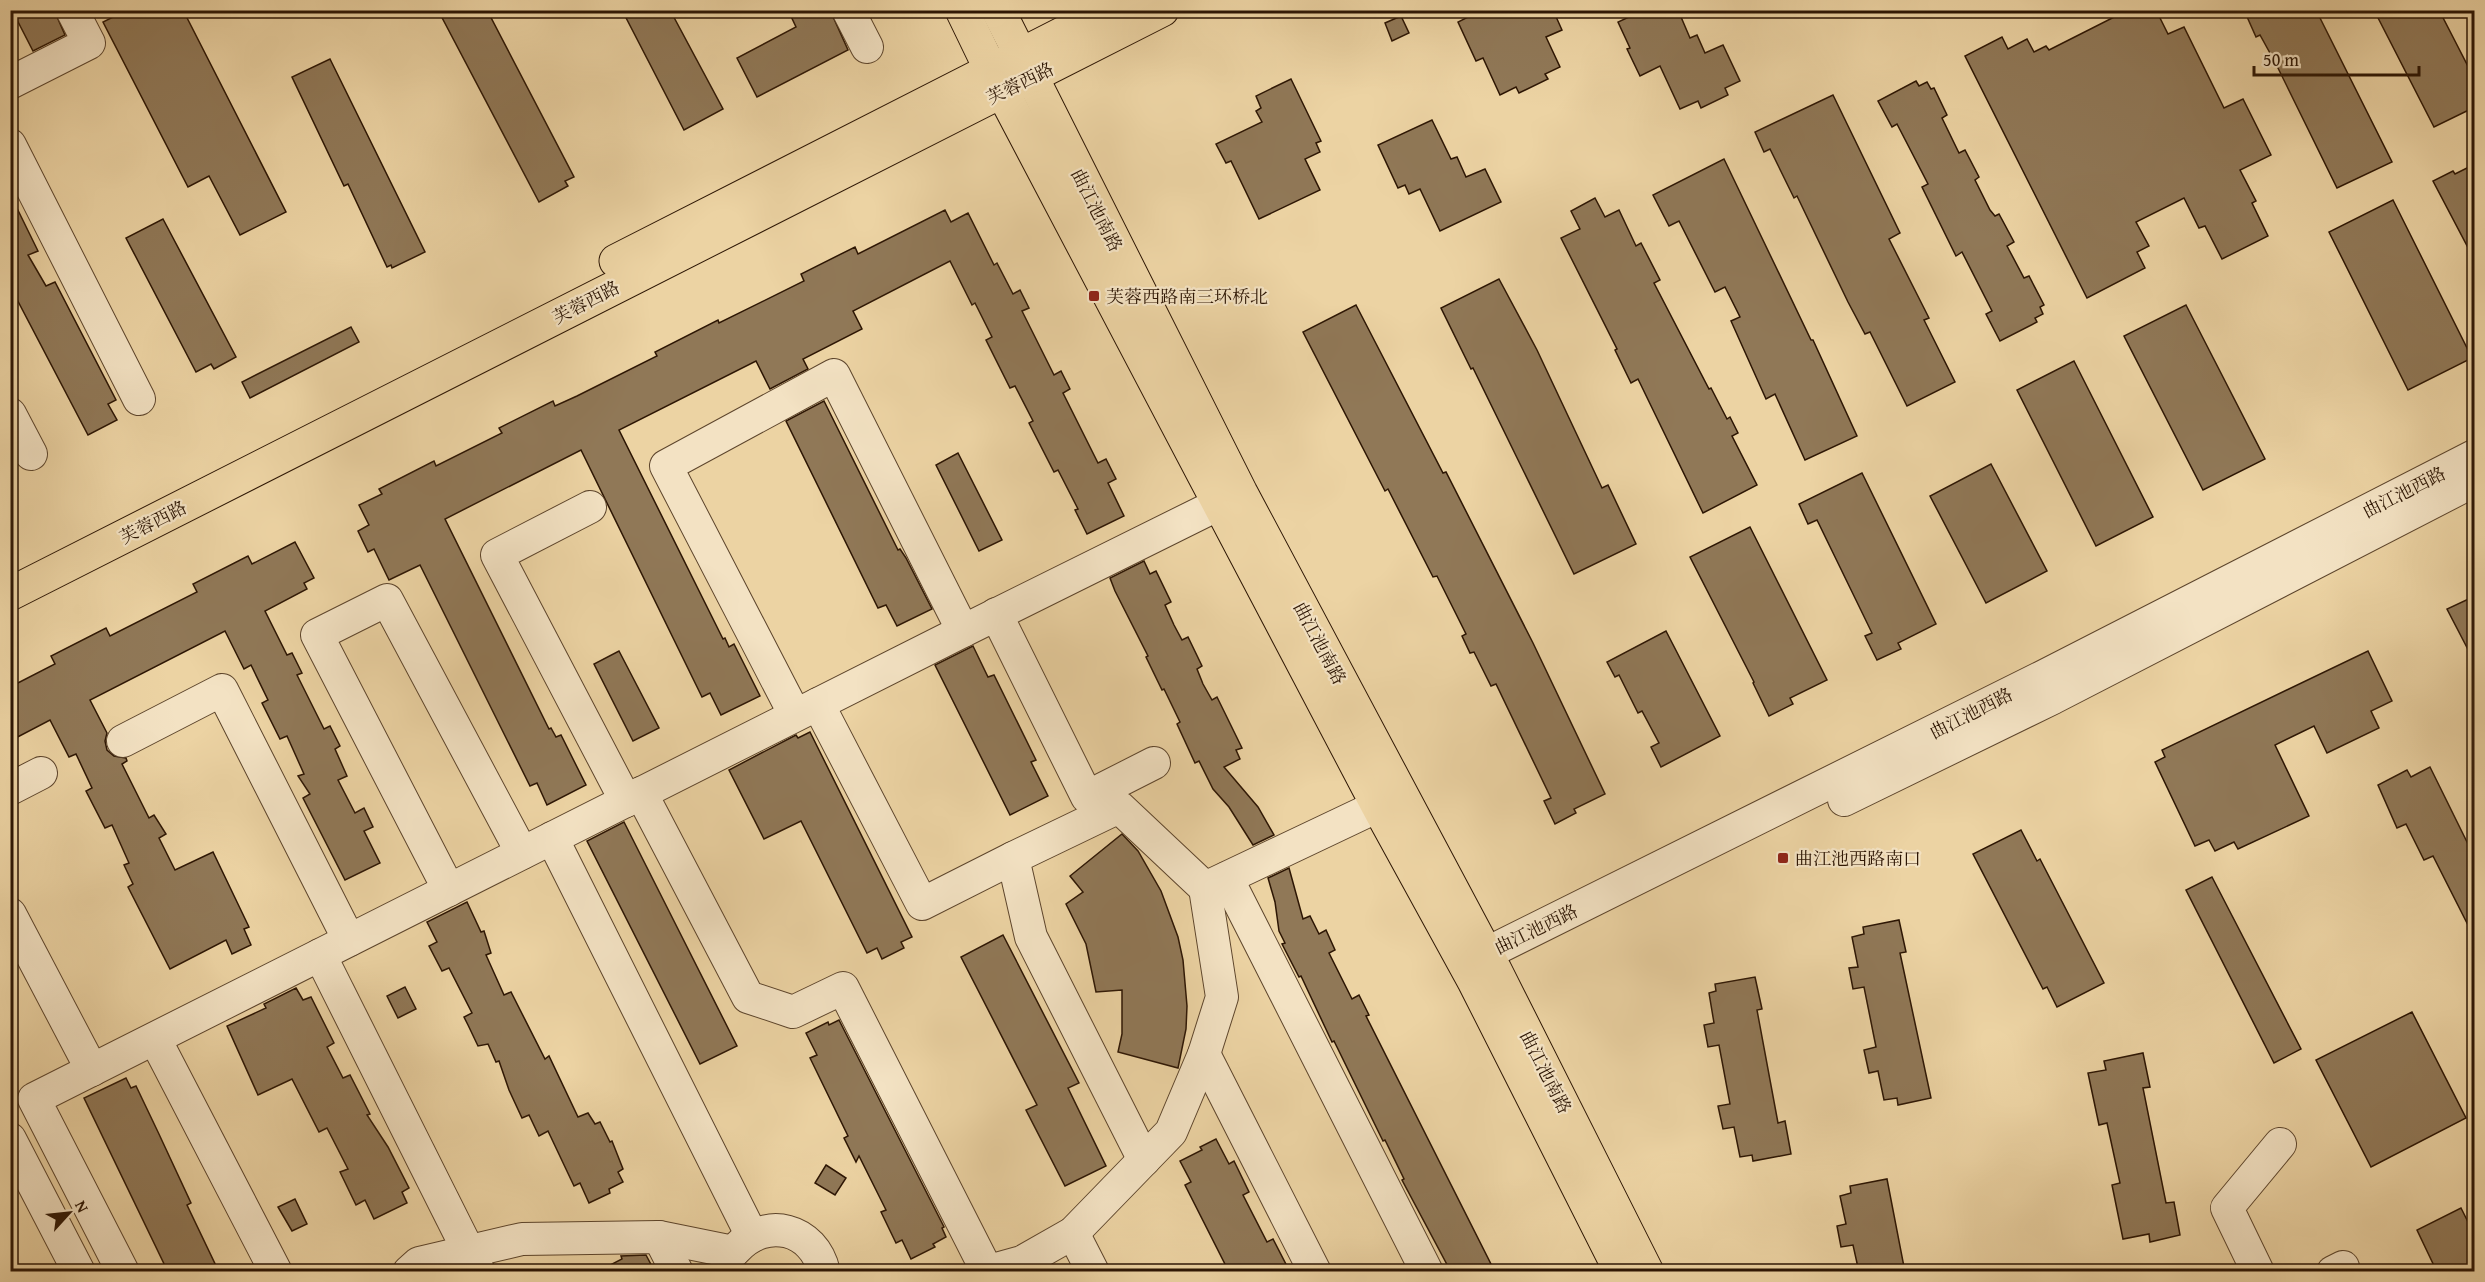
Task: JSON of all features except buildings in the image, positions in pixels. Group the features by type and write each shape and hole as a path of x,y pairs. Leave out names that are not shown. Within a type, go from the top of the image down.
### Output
{"main road":[{"path":"962,10 1011,74"},
{"name":"曲江池南路","path":"998,10 1011,74 1219,504 1378,806 1480,967 1621,1272"},
{"name":"芙蓉西路","path":"10,594 1011,74 1109,10"},
{"name":"芙蓉西路","path":"10,570 1011,74 1162,10"},
{"name":"曲江池南路","path":"1011,74 1240,493 1480,967 1647,1272"}],"street":[{"path":"10,82 89,43 72,10"},
{"path":"848,10 867,47"},
{"path":"10,145 139,399"},
{"path":"963,631 834,375 666,466 921,904 1119,807 1216,883 1427,1272"},
{"path":"10,414 31,454"},
{"name":"曲江池西路","path":"1480,967 2475,456"},
{"name":"曲江池西路","path":"1480,967 2053,698 2475,480"},
{"path":"123,1272 34,1099 1219,504"},
{"path":"590,507 497,555 748,997 793,1012 843,988 986,1271 1022,1262 1073,1233 1171,1132 1204,1054 1222,997 1216,883"},
{"path":"449,890 317,635 387,600 522,853"},
{"path":"996,614 1087,797 1154,763"},
{"path":"123,741 222,690 349,940"},
{"path":"10,789 41,773"},
{"path":"1216,883 1378,806"},
{"path":"552,838 737,1253"},
{"path":"1013,858 1031,937 1144,1160"},
{"path":"10,914 92,1070"},
{"path":"320,955 474,1261"},
{"path":"155,1039 276,1272"},
{"path":"1204,1054 1316,1272"},
{"path":"10,1139 79,1272"},
{"path":"2258,1272 2227,1208 2280,1144"},
{"path":"737,1253 760,1232 786,1231 802,1238 817,1253 824,1272"},
{"path":"1073,1233 1093,1272"},
{"path":"409,1272 418,1263 474,1261 522,1239 659,1237 737,1253"},
{"path":"659,1237 677,1272"}],"place":[{"name":"芙蓉西路南三环桥北","path":"1094,296"},
{"name":"曲江池西路南口","path":"1783,858"}]}
